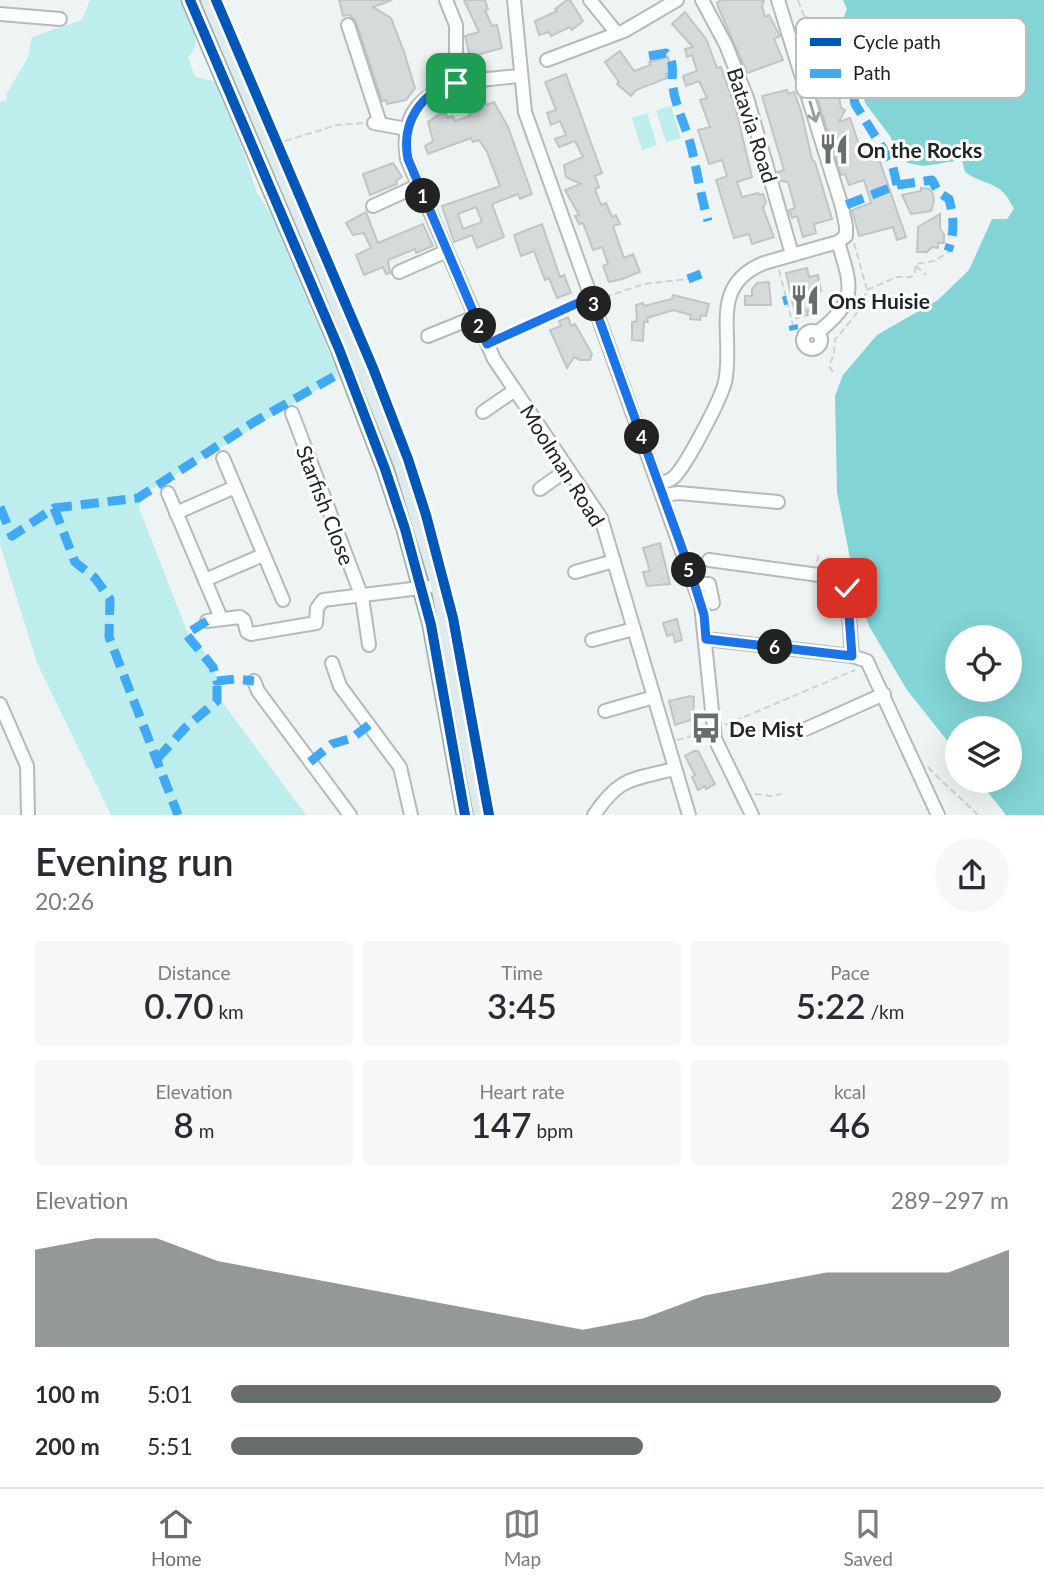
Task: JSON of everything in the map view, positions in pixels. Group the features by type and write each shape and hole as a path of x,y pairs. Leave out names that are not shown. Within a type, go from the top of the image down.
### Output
{"main road":[{"path":"190,0 215,60 402,464 439,585 482,815"},
{"path":"209,0 347,346 386,469 431,625 465,815"},
{"path":"215,60 232,53"}],"street":[{"path":"446,0 456,25 456,83"},
{"path":"514,0 520,76 528,122 694,584 704,615 715,739 752,815"},
{"path":"590,0 617,32"},
{"path":"547,60 630,28 677,0"},
{"name":"Batavia Road","path":"702,0 726,45 747,98 792,254"},
{"path":"778,0 796,58"},
{"path":"0,14 60,19"},
{"path":"348,25 377,123 407,129 417,108 437,90 456,83 520,76"},
{"path":"661,489 673,479 682,466 721,394 725,382 728,302 739,279 753,268 843,240 847,231 808,98"},
{"name":"Moolman Road","path":"407,129 408,159 487,344 601,518 689,815"},
{"path":"373,206 419,186"},
{"path":"817,333 837,315 849,294 849,279 838,242"},
{"path":"399,272 447,251"},
{"path":"428,336 475,317"},
{"path":"483,412 515,390"},
{"name":"Starfish Close","path":"292,413 367,596 369,645"},
{"path":"223,458 283,600"},
{"path":"540,489 568,469"},
{"path":"176,513 235,487"},
{"path":"661,489 676,493 778,502"},
{"path":"168,493 221,618"},
{"path":"205,580 264,555"},
{"path":"709,560 841,578 847,588 852,656"},
{"path":"575,572 614,561"},
{"path":"694,584 709,584 713,603"},
{"path":"207,621 240,617 244,620 247,632 251,634 313,624 317,621 317,608 323,600 439,585"},
{"path":"592,640 634,629"},
{"path":"706,639 852,656 862,658 870,664 938,815"},
{"path":"332,663 337,681 400,767 411,815"},
{"path":"254,681 258,691 350,815"},
{"path":"799,732 884,694"},
{"path":"605,711 654,697"},
{"path":"0,705 27,766 28,815"},
{"path":"594,815 607,795 620,784 674,769"}],"path":[{"path":"798,0 804,16 808,18"},
{"path":"283,158 277,138 337,125 377,123"},
{"path":"915,265 934,261 952,250"},
{"path":"778,265 793,326"},
{"path":"915,265 926,275"},
{"path":"866,290 897,277 911,277 915,273 915,265"},
{"path":"833,372 829,366 834,354 835,340 860,309 866,290 863,274"},
{"path":"605,297 655,283 688,279"},
{"path":"487,344 591,297"},
{"path":"817,568 819,553"},
{"path":"720,726 870,664"},
{"path":"667,745 702,733"},
{"path":"925,765 945,786"},
{"path":"957,793 978,815"},
{"path":"754,794 781,794"}],"shaded area":[{"path":"90,0 180,0 195,37 193,51 188,57 195,77 214,81 242,148 257,193 271,214 339,376 144,494 139,508 189,636 212,664 218,680 220,699 306,815 111,815 37,663 0,544 0,102 7,100 6,95 28,57 32,37 82,20"},
{"path":"843,0 1044,0 1044,815 1006,815 989,793 1022,793 1022,716 945,716 945,738 907,690 869,626 855,583 837,492 835,396 843,375 877,335 938,300 969,270 992,219 1007,219 1014,209 998,188 965,172 962,160 924,166 908,163 897,153 890,136 864,98 1026,98 1026,18 844,18 847,9"},
{"path":"671,106 681,138 666,142 656,110"},
{"path":"647,113 657,145 642,150 632,118"}],"building":[{"path":"339,0 392,0 373,7 391,18 404,52 415,88 406,100 387,104 386,100 382,101 356,22 350,15 343,16"},
{"path":"464,0 485,0 488,9 485,10 492,26 497,25 502,48 470,57 465,36 479,32"},
{"path":"570,0 583,21 572,30 570,27 551,36 549,32 539,35 535,21 557,11 555,9"},
{"path":"721,0 764,0 762,6 765,17 769,15 780,36 774,39 783,60 747,73 718,7 717,3"},
{"path":"685,12 706,39 717,68 721,67 736,110 752,177 737,182 742,197 763,194 766,202 763,208 774,237 752,244 749,234 734,238 716,180 727,176 722,160 709,164 698,130 710,127 700,100 707,98 699,81 686,86 683,76 697,71 692,55 687,57 685,49 693,47 672,24"},
{"path":"620,51 634,71 651,65 649,62 668,57 673,71 666,74 667,78 636,90 631,96 617,84 619,82 605,62"},
{"path":"566,74 602,173 595,176 599,187 595,189 601,205 606,203 612,217 616,215 620,224 613,226 624,258 633,254 640,272 622,279 609,282 603,266 608,264 602,247 593,250 583,223 579,224 575,216 579,215 565,190 581,184 566,177 564,165 583,157 575,141 559,147 555,139 566,135 560,121 551,125 547,113 556,110 545,82"},
{"path":"787,90 788,94 794,92 832,219 814,224 816,233 803,237 797,216 792,218 789,210 795,208 788,182 781,181 778,172 784,170 762,96"},
{"path":"817,98 839,98 841,108 845,110 839,122 850,118 863,156 877,153 906,237 897,240 893,227 859,236 852,210 871,203 864,180 849,185 845,174 841,175"},
{"path":"485,101 487,105 494,102 508,127 532,194 520,199 518,194 492,204 504,237 477,248 472,235 454,242 442,206 500,186 487,152 479,140 473,142 471,138 428,154 425,146 433,141 428,122 446,113 447,118 453,116 455,121 470,116 469,114 478,110 476,105","holes":["476,207 482,222 463,229 458,214"]},
{"path":"393,163 402,177 396,181 397,184 370,195 363,174"},
{"path":"921,188 929,189 933,194 931,211 911,214 902,195 921,191"},
{"path":"366,212 378,243 423,224 433,246 416,253 415,249 388,260 390,273 386,274 383,267 364,275 356,255 371,248 364,233 353,235 346,223"},
{"path":"940,214 944,243 938,243 938,248 932,247 927,252 917,252 918,227"},
{"path":"542,224 560,277 564,275 571,293 557,298 549,278 545,280 534,251 521,256 514,235"},
{"path":"807,268 809,277 818,275 821,291 812,293 816,309 807,311 808,315 796,318 786,273"},
{"path":"769,282 771,305 745,305 745,296 752,296 752,289 757,283"},
{"path":"673,295 709,304 706,316 701,315 700,320 690,319 691,315 673,310 647,318 648,322 644,322 643,341 632,340 632,322 637,321 636,305 643,303 644,306 672,299"},
{"path":"568,317 571,326 575,324 592,354 590,360 574,357 567,368 550,330 561,326 559,321"},
{"path":"660,543 670,584 647,586 643,572 650,571 643,548"},
{"path":"677,619 682,640 675,642 673,634 667,636 663,623"},
{"path":"694,697 693,719 675,725 669,701"},
{"path":"698,751 715,784 706,789 705,786 698,790 692,777 695,775 685,756"}],"marked path":[{"path":"649,56 666,53 671,61 674,95 691,146 708,221"},
{"path":"846,205 897,185 892,163 855,104 854,98"},
{"path":"897,185 932,180 938,192 949,199 953,225 948,251"},
{"path":"688,279 701,274"},
{"path":"593,301 605,297"},
{"path":"783,301 787,300"},
{"path":"793,325 794,330"},
{"path":"54,508 138,498 254,422 340,373"},
{"path":"0,507 12,536 54,508 75,562 95,578 110,599 109,637 178,815"},
{"path":"207,621 186,634 213,667 217,681 254,681"},
{"path":"157,759 185,728 217,701 217,681"},
{"path":"310,762 332,744 352,738 369,725"}],"cycle path":[{"path":"190,0 339,349 385,469 405,529 431,625 465,815"},
{"path":"216,0 373,368 408,459 453,618 489,815"}],"place":[{"name":"On the Rocks","path":"834,149"},
{"name":"Ons Huisie","path":"805,300"},
{"name":"De Mist","path":"706,728"}],"route":[{"path":"456,83 437,90 417,108 407,129 405,147 487,344 591,297 691,573 704,615 706,639 852,656 847,588"}]}
